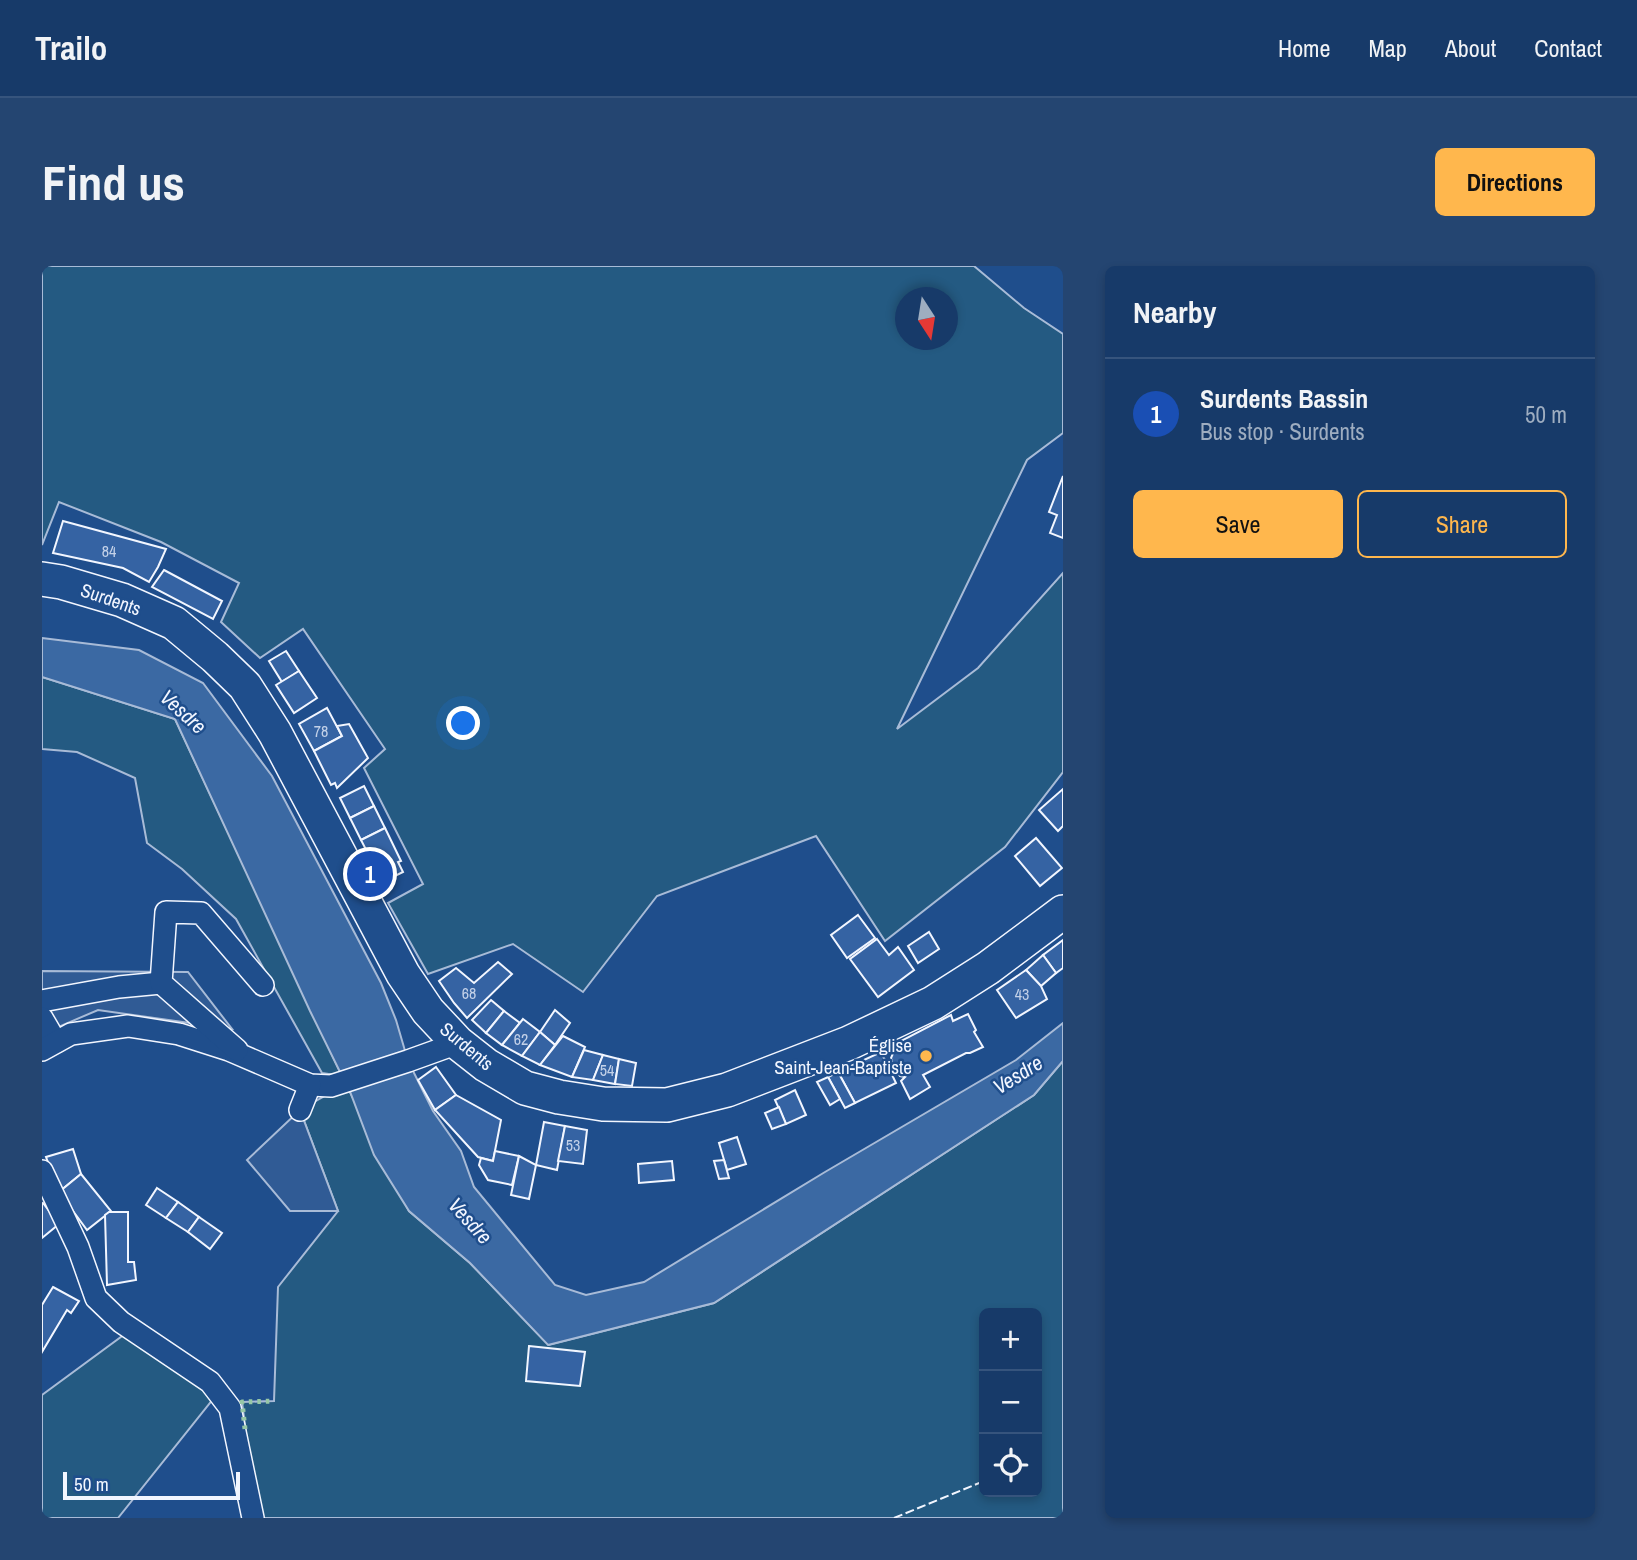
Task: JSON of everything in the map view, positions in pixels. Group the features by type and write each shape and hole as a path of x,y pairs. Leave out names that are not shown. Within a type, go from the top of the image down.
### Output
{"main road":[{"name":"Surdents","path":"42,579 122,600 174,624 215,657 245,686 275,733 403,974 428,1011 458,1043 486,1065 525,1088 603,1104 667,1105 727,1090 849,1043 933,1003 988,968 1063,912"}],"street":[{"path":"161,983 166,912 201,913 263,985"},
{"path":"42,1001 119,987 161,983 247,1058"},
{"path":"42,1018 49,1046 71,1034 128,1026 179,1034 247,1058 310,1085 331,1086 458,1043"},
{"path":"300,1110 310,1085"},
{"path":"42,1171 78,1247 96,1298 121,1322 210,1382 230,1408 253,1518"}],"shaded area":[{"path":"42,266 974,266 1024,308 1063,334 1063,433 1027,460 897,729 978,668 1063,573 1063,772 1005,847 885,941 816,836 657,896 583,992 513,944 428,974 388,903 423,884 364,768 385,749 303,629 260,658 221,622 239,583 161,542 59,502 42,545"},
{"path":"42,677 175,719 342,1076 322,1073 236,919 182,869 147,843 135,778 77,752 42,749"},
{"path":"42,971 188,972 232,1029 98,1010 42,1034"},
{"path":"1063,1061 1063,1518 262,1518 252,1480 242,1402 274,1401 278,1287 338,1211 300,1110 346,1084 409,1211 470,1263 549,1345 714,1303 1034,1095"},
{"path":"300,1110 338,1211 290,1211 247,1160"},
{"path":"125,1334 173,1364 213,1399 118,1518 42,1518 42,1395"}],"water":[{"name":"Vesdre","path":"42,638 139,650 203,683 272,776 381,983 408,1061 433,1111 461,1151 474,1187 555,1285 586,1295 644,1282 1016,1060 1063,1023 1063,1061 1034,1095 714,1303 548,1345 470,1263 409,1211 374,1155 349,1089 175,719 42,677"}],"building":[{"path":"1063,476 1063,538 1050,533 1057,515 1049,512"},
{"path":"63,521 166,549 149,582 123,568 53,553"},
{"path":"164,570 222,601 213,619 152,587"},
{"path":"286,651 299,671 282,682 269,661"},
{"path":"299,671 317,698 294,713 276,685"},
{"path":"327,708 342,736 314,751 299,724"},
{"path":"349,724 368,758 337,788 335,783 331,785 314,751 342,736 337,726"},
{"path":"364,786 374,806 350,818 340,798"},
{"path":"1063,789 1063,826 1058,831 1039,810"},
{"path":"374,806 385,828 361,840 350,818"},
{"path":"385,828 401,861 398,862 403,872 389,879 385,870 378,873 361,840"},
{"path":"1036,838 1062,868 1040,886 1015,856"},
{"path":"858,915 875,938 847,958 831,935"},
{"path":"929,932 939,949 918,963 908,946"},
{"path":"877,939 889,955 898,947 914,970 878,997 850,959"},
{"path":"1063,940 1063,968 1056,973 1043,955"},
{"path":"1043,955 1056,973 1041,986 1026,970"},
{"path":"498,962 512,974 467,1018 439,981 456,968 474,983"},
{"path":"1026,970 1041,986 1047,999 1016,1018 997,990"},
{"path":"491,1000 504,1011 486,1033 472,1020"},
{"path":"555,1010 570,1023 555,1045 540,1032"},
{"path":"504,1011 520,1023 502,1045 486,1033"},
{"name":"Église Saint-Jean-Baptiste","path":"968,1014 983,1047 923,1075 930,1087 910,1099 901,1081 905,1077 900,1076 893,1067 891,1058 901,1045 899,1042 951,1015 953,1021"},
{"path":"523,1019 540,1032 522,1056 502,1045"},
{"path":"540,1032 555,1045 540,1065 522,1056"},
{"path":"563,1036 585,1047 572,1077 540,1065"},
{"path":"584,1050 603,1055 593,1080 572,1077"},
{"path":"881,1052 896,1083 855,1103 838,1072"},
{"path":"603,1055 619,1059 615,1084 593,1080"},
{"path":"619,1059 636,1063 632,1086 615,1084"},
{"path":"436,1067 456,1095 435,1110 418,1080"},
{"path":"838,1072 855,1103 845,1108 828,1077"},
{"path":"828,1077 840,1099 830,1105 817,1082"},
{"path":"795,1090 806,1115 786,1124 775,1100"},
{"path":"456,1095 501,1120 493,1161 478,1157 435,1110"},
{"path":"779,1107 786,1124 772,1129 765,1113"},
{"path":"544,1122 565,1126 557,1170 536,1165"},
{"path":"565,1126 587,1130 583,1164 558,1161"},
{"path":"737,1137 746,1164 727,1170 719,1143"},
{"path":"73,1149 81,1174 59,1192 46,1157"},
{"path":"495,1151 519,1156 512,1185 488,1180 479,1165 481,1158 493,1161"},
{"path":"519,1156 536,1165 529,1199 511,1195"},
{"path":"724,1160 729,1178 719,1179 714,1161"},
{"path":"672,1161 674,1180 639,1183 638,1164"},
{"path":"81,1174 111,1211 87,1230 59,1192"},
{"path":"157,1188 178,1202 166,1218 146,1205"},
{"path":"178,1202 199,1217 188,1232 166,1218"},
{"path":"42,1204 59,1224 42,1238"},
{"path":"109,1212 128,1212 128,1262 134,1262 136,1280 107,1285 105,1215"},
{"path":"199,1217 222,1233 210,1249 188,1232"},
{"path":"53,1287 79,1301 71,1313 67,1310 42,1352 42,1305"},
{"path":"529,1346 585,1352 580,1386 526,1381"}],"hedge":[{"path":"245,1429 242,1402 274,1401"}],"fence":[{"path":"894,1518 979,1483"}],"place":[{"name":"Surdents Bassin","path":"370,874"},
{"name":"Église Saint-Jean-Baptiste","path":"926,1056"}]}
